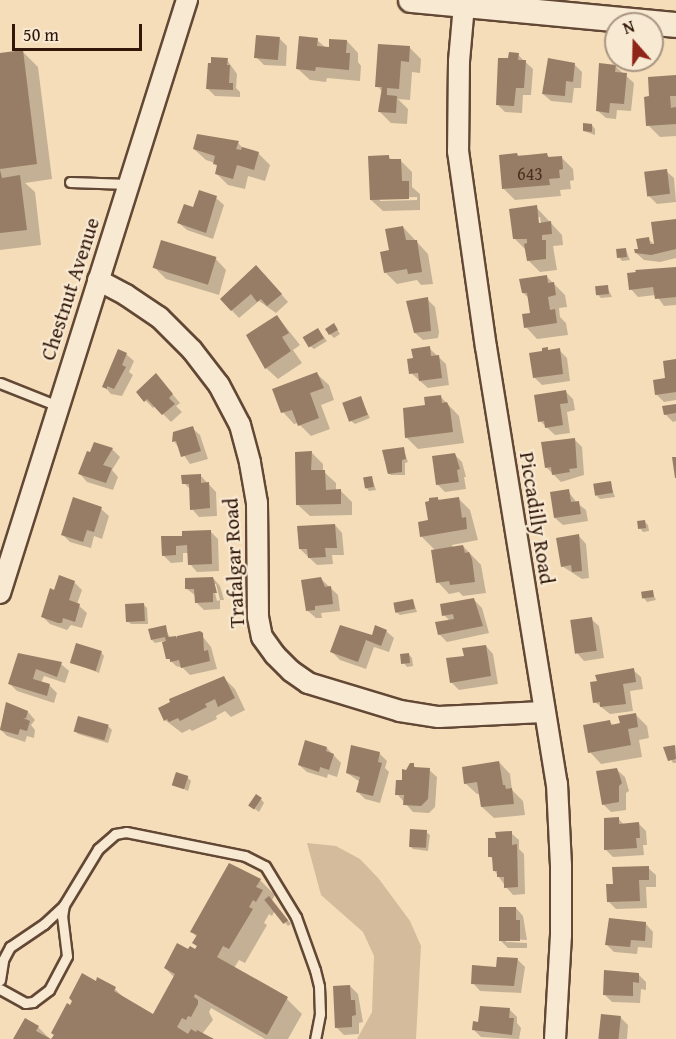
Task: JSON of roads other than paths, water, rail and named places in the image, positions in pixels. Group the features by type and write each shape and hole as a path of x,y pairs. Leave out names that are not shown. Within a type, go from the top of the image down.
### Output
{"street":[{"name":"Chestnut Avenue","path":"0,593 187,0"},
{"path":"411,0 676,25"},
{"name":"Piccadilly Road","path":"464,5 459,61 458,151 543,712 557,784 561,865 561,935 555,1039"},
{"name":"Trafalgar Road","path":"98,280 126,295 159,318 192,350 219,385 240,425 257,503 258,617 262,637 274,655 308,683 400,711 439,717 543,712"}],"lane":[{"path":"70,182 128,184"},
{"path":"0,383 58,406"},
{"path":"0,980 3,960 10,947 51,919 64,905 98,849 115,834 126,832 257,861 272,875 288,901 315,970 319,986 320,1014 315,1039"},
{"path":"0,989 25,1003 33,1002 49,990 67,956 62,917 64,905"}]}
